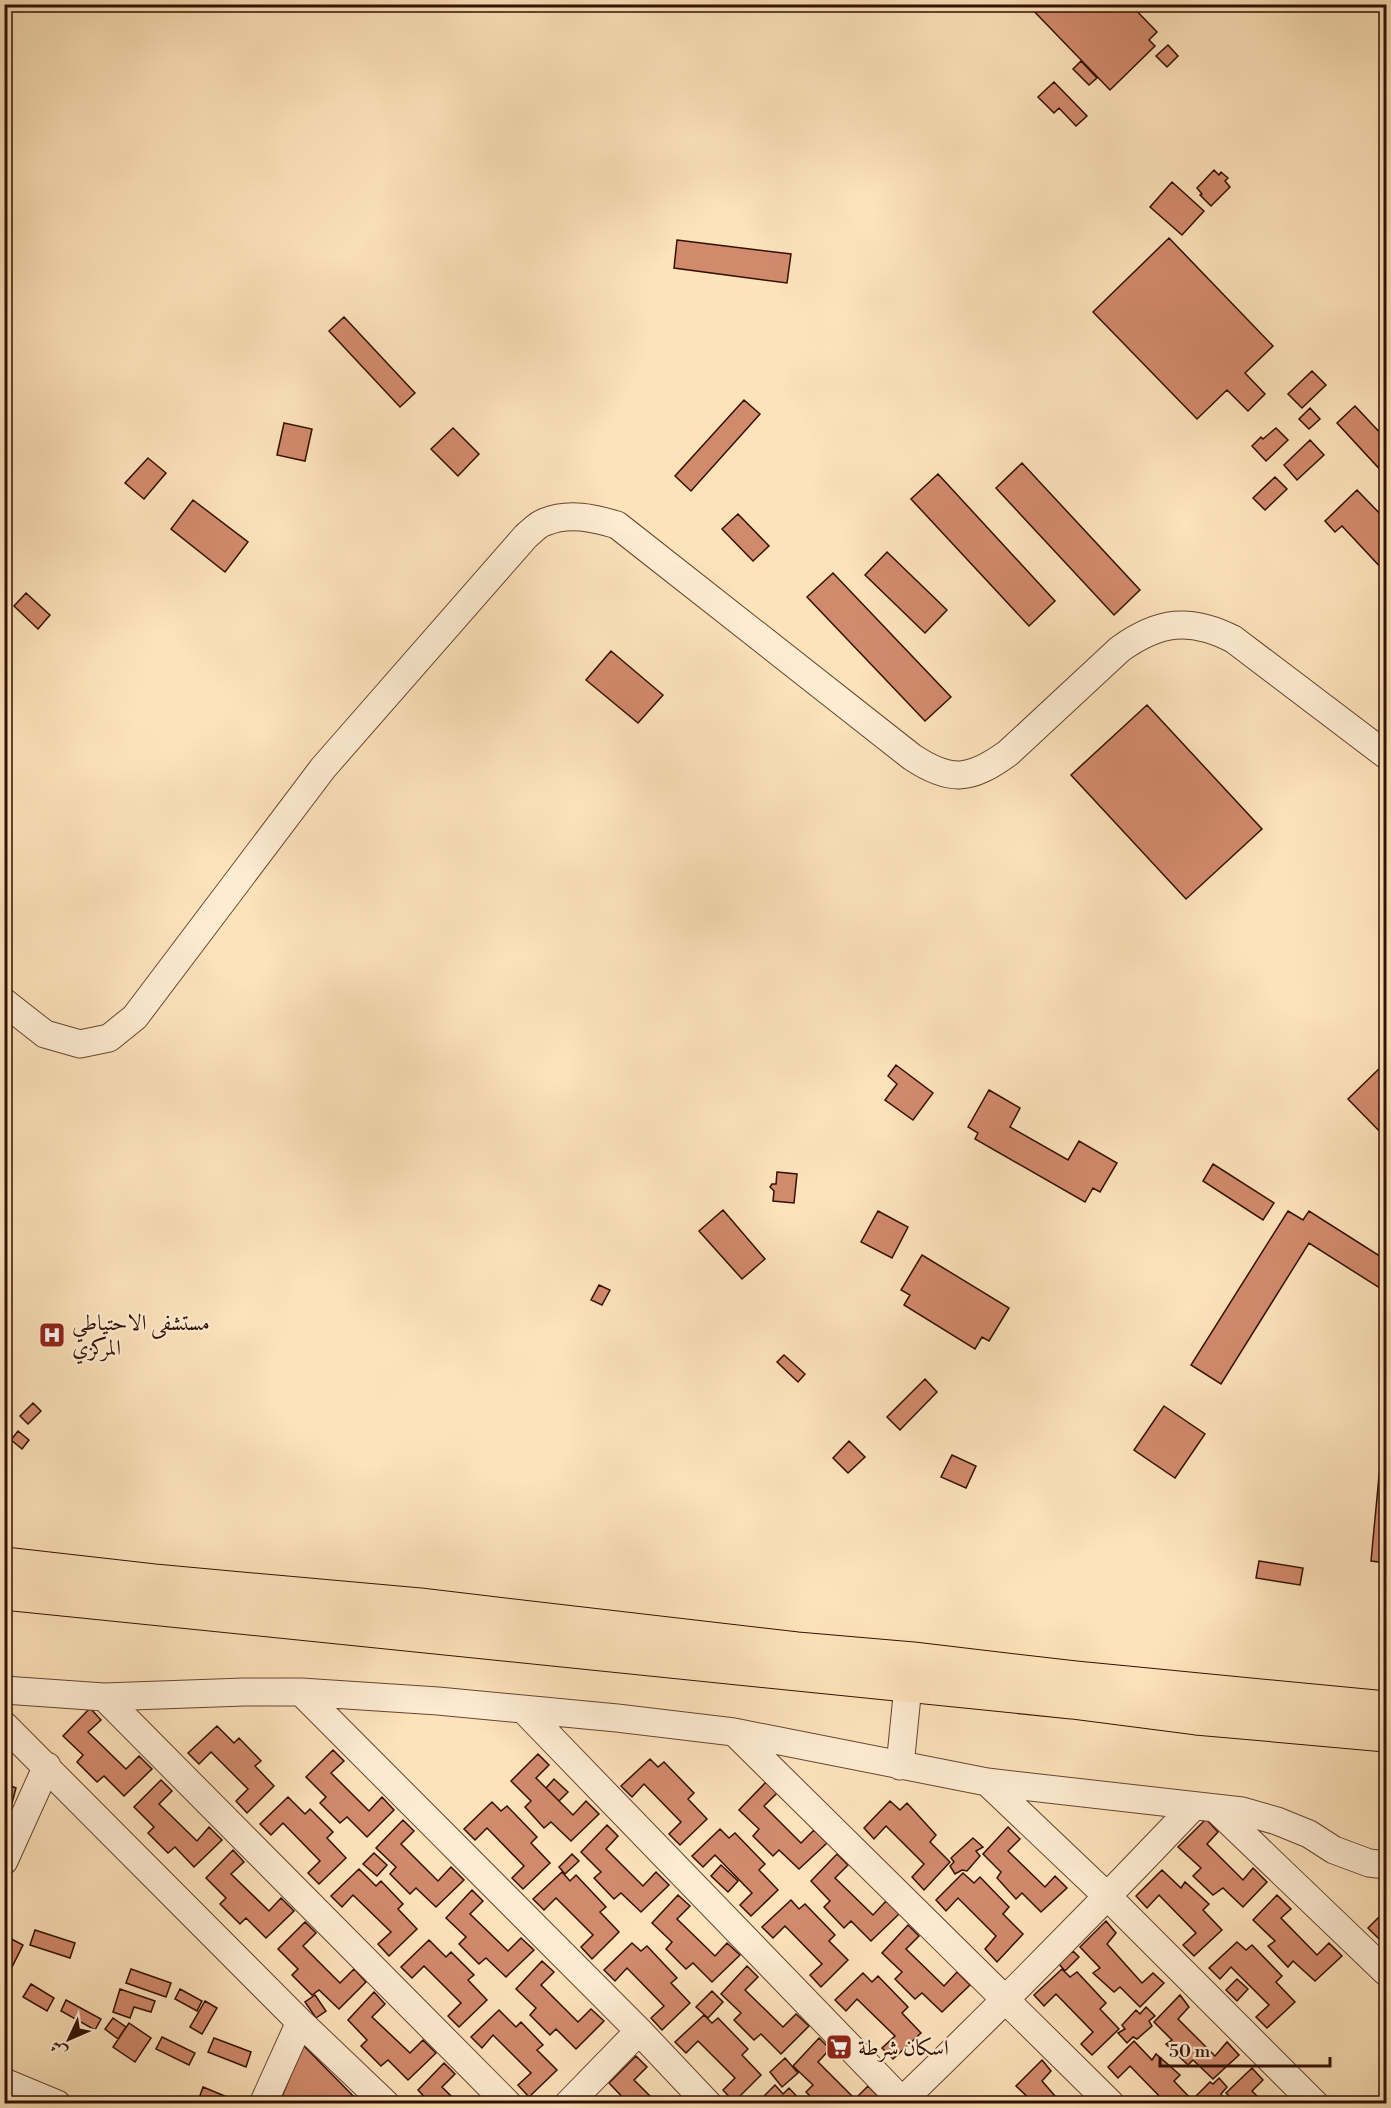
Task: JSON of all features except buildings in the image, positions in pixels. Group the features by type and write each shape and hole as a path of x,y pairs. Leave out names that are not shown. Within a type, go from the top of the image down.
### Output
{"highway":[{"path":"4,1564 154,1581 420,1605 797,1649 913,1659 1075,1678 1386,1708"},
{"path":"4,1593 1072,1702 1196,1718 1386,1735"}],"street":[{"path":"4,1002 45,1034 80,1044 109,1038 135,1017 316,777 339,750 526,536 544,522 570,516 593,517 617,525 930,770 968,775 988,768 1008,753 1140,634 1161,627 1187,624 1214,629 1233,639 1386,755"},
{"path":"900,1766 908,1686"},
{"path":"4,1690 104,1698 301,1692 438,1701 734,1732 987,1782 1242,1811 1277,1821 1309,1834 1334,1850 1369,1863 1386,1865"},
{"path":"301,1692 708,2103"},
{"path":"104,1698 508,2103"},
{"path":"524,1710 903,2102 1108,1897 1204,1807"},
{"path":"4,1725 300,2022 386,2103"},
{"path":"734,1732 1111,2103"},
{"path":"4,1860 47,1766"},
{"path":"987,1782 1108,1897 1315,2103"},
{"path":"1204,1807 1386,1972"},
{"path":"264,2103 300,2022"},
{"path":"568,2103 639,2031"},
{"path":"4,2082 57,2103"}],"place":[{"name":"مستشفى الاحتياطي المركزي","path":"52,1335"},
{"name":"اسكان شرطة","path":"839,2047"}]}
